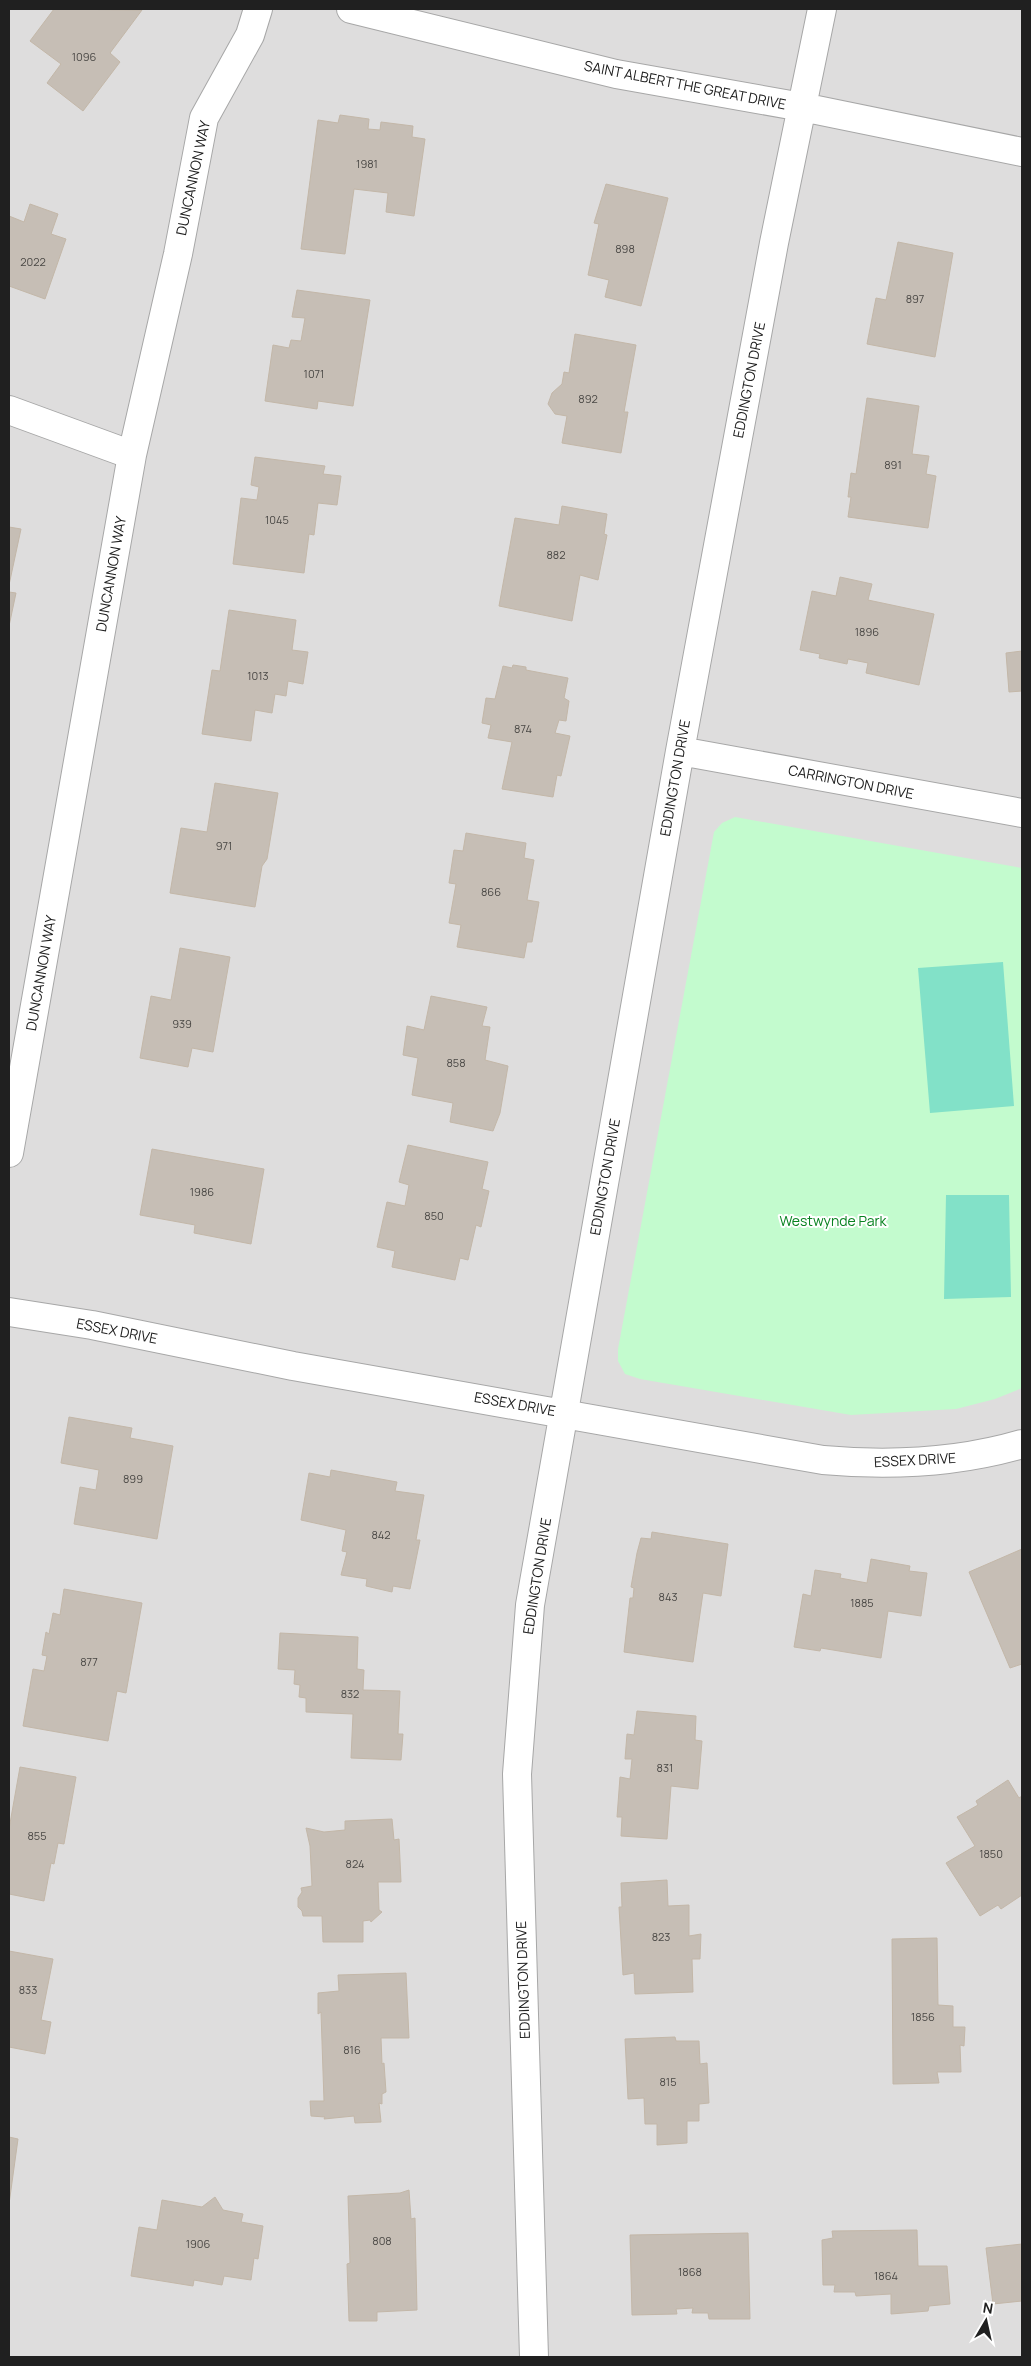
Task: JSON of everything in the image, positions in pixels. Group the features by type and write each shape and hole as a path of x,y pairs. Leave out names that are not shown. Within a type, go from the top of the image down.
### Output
{"street":[{"name":"DUNCANNON WAY","path":"9,1153 132,455 178,254 204,118 250,35 258,9"},
{"name":"SAINT ALBERT THE GREAT DRIVE","path":"351,9 616,74 802,107 1022,152"},
{"name":"EDDINGTON DRIVE","path":"534,2357 516,1774 530,1605 680,751 772,252 822,9"},
{"path":"9,410 132,455"},
{"name":"CARRINGTON DRIVE","path":"680,751 1022,813"},
{"name":"ESSEX DRIVE","path":"9,1312 92,1325 293,1366 822,1460 850,1462 938,1462 994,1452 1022,1444"}],"shaded area":[{"path":"9,9 1022,9 1022,2357 9,2357"}],"green space":[{"name":"Westwynde Park","path":"735,817 1022,868 1022,1388 995,1399 956,1409 851,1415 640,1379 625,1374 618,1361 618,1349 714,832 722,823"},
{"path":"1003,962 1014,1106 930,1113 918,968"},
{"path":"946,1195 1009,1195 1011,1297 944,1299"}],"building":[{"path":"54,9 142,10 110,53 120,62 83,111 47,83 61,64 30,41"},
{"path":"340,115 369,119 368,129 380,130 381,122 413,126 412,137 425,139 414,216 386,212 388,193 354,189 345,254 301,249 318,120 338,123"},
{"path":"606,184 668,198 641,306 605,297 609,280 588,275 599,224 594,223"},
{"path":"30,204 58,214 51,234 66,239 45,299 9,286 9,216 24,222"},
{"path":"898,242 953,253 935,357 867,344 876,298 886,300"},
{"path":"297,290 370,300 353,406 318,401 317,409 265,401 273,345 289,348 291,340 301,341 305,318 292,317"},
{"path":"575,334 636,345 624,412 628,412 621,453 562,443 567,416 555,414 548,404 552,393 562,384 564,372 569,373"},
{"path":"867,398 919,406 912,454 929,456 926,474 936,476 928,528 848,517 851,497 848,497 851,473 856,474"},
{"path":"255,457 325,466 323,474 341,476 337,505 318,503 314,535 309,534 304,573 233,564 241,498 257,500 259,487 251,485"},
{"path":"562,506 607,514 604,534 607,535 598,580 580,575 572,621 499,606 515,518 559,525"},
{"path":"9,527 21,529 9,585"},
{"path":"840,577 872,584 868,600 934,614 919,685 866,673 868,663 848,659 847,664 819,658 820,654 800,650 812,591 836,596"},
{"path":"9,592 16,593 9,626"},
{"path":"229,610 296,620 292,650 308,652 303,684 288,681 286,696 275,694 272,713 255,710 251,741 202,734 212,670 220,671"},
{"path":"1022,651 1022,691 1009,692 1006,653"},
{"path":"513,665 526,667 526,670 568,678 564,698 569,701 566,721 559,720 555,733 570,736 561,776 557,775 553,797 502,789 512,742 488,738 491,725 482,723 486,698 495,699 503,666 512,668"},
{"path":"215,783 278,793 267,859 262,866 255,907 170,893 181,828 207,832"},
{"path":"466,833 526,843 524,858 534,860 527,900 539,902 532,942 527,942 524,958 457,947 461,925 449,923 456,884 449,883 454,850 463,851"},
{"path":"180,948 230,957 213,1052 192,1048 188,1067 140,1058 151,996 171,1000"},
{"path":"431,996 487,1007 482,1026 490,1027 485,1060 508,1066 500,1113 493,1131 450,1122 453,1103 412,1095 418,1058 403,1055 407,1026 424,1030"},
{"path":"408,1145 488,1162 482,1189 489,1191 481,1227 476,1225 468,1260 460,1258 455,1280 392,1267 395,1251 377,1247 387,1202 405,1206 409,1185 399,1182"},
{"path":"152,1149 264,1169 251,1244 194,1233 195,1225 140,1215"},
{"path":"69,1417 132,1428 130,1438 173,1446 157,1539 74,1524 80,1487 96,1490 99,1470 61,1463"},
{"path":"331,1470 397,1482 395,1491 424,1495 416,1540 420,1540 410,1589 393,1586 392,1592 366,1586 367,1579 341,1575 347,1552 342,1551 346,1530 301,1520 309,1473 330,1477"},
{"path":"652,1532 728,1544 721,1596 703,1593 693,1662 624,1652 630,1598 633,1598 634,1588 631,1587 637,1553 641,1538 651,1539"},
{"path":"1022,1549 1022,1664 1010,1668 969,1572"},
{"path":"871,1559 910,1566 909,1571 927,1573 921,1616 888,1611 881,1658 821,1648 820,1651 794,1647 803,1594 811,1596 815,1570 841,1574 840,1578 867,1583"},
{"path":"64,1589 142,1603 126,1693 117,1691 108,1741 23,1726 33,1669 44,1671 47,1656 42,1655 46,1632 49,1634 53,1613 60,1615"},
{"path":"280,1633 358,1637 357,1669 364,1670 363,1690 400,1691 398,1734 403,1734 401,1760 351,1758 353,1714 306,1712 306,1698 299,1697 300,1685 294,1684 295,1670 278,1669"},
{"path":"637,1711 696,1716 695,1740 702,1741 698,1789 671,1786 667,1839 621,1836 622,1817 617,1817 620,1777 630,1779 632,1759 625,1759 627,1734 634,1735"},
{"path":"20,1767 76,1777 64,1844 58,1843 54,1864 51,1863 44,1901 9,1894 9,1829"},
{"path":"1008,1780 1019,1798 1022,1796 1022,1895 1001,1909 998,1905 980,1916 946,1863 975,1846 957,1817 978,1805 976,1801"},
{"path":"392,1819 394,1840 399,1839 401,1882 378,1882 379,1910 382,1912 371,1922 370,1920 363,1921 363,1942 323,1942 322,1916 303,1916 302,1911 298,1907 298,1898 302,1892 301,1888 312,1886 310,1846 306,1828 324,1832 345,1830 345,1821"},
{"path":"667,1880 668,1906 689,1905 689,1936 701,1934 700,1959 692,1959 693,1992 635,1994 634,1973 623,1975 619,1907 622,1907 621,1883"},
{"path":"937,1938 938,2005 953,2006 953,2027 965,2027 964,2046 960,2045 961,2072 937,2072 939,2083 893,2084 892,1939"},
{"path":"9,1951 53,1959 41,2020 51,2022 45,2054 9,2047"},
{"path":"406,1973 409,2038 381,2038 386,2092 382,2094 382,2104 379,2103 381,2122 355,2123 354,2116 324,2119 325,2117 311,2116 310,2101 324,2101 321,2012 318,2014 318,1993 339,1991 338,1975"},
{"path":"675,2037 676,2041 699,2041 700,2064 707,2063 709,2103 699,2104 699,2121 687,2121 687,2143 657,2145 657,2124 645,2124 644,2098 628,2099 625,2039"},
{"path":"9,2137 18,2139 9,2204"},
{"path":"409,2190 411,2219 415,2218 417,2310 377,2312 377,2321 349,2321 347,2264 350,2263 348,2196 400,2193"},
{"path":"215,2197 223,2210 243,2214 241,2222 263,2226 258,2259 254,2258 251,2280 224,2276 222,2285 194,2280 193,2286 131,2276 139,2227 157,2230 162,2200 202,2207"},
{"path":"917,2230 918,2266 947,2266 950,2304 929,2306 928,2311 891,2314 891,2294 856,2296 855,2292 834,2292 835,2285 823,2285 822,2240 833,2238 832,2231"},
{"path":"748,2233 750,2319 709,2319 708,2313 692,2313 693,2308 676,2309 677,2314 632,2315 630,2235"},
{"path":"1022,2244 1022,2301 993,2304 986,2248"}]}
